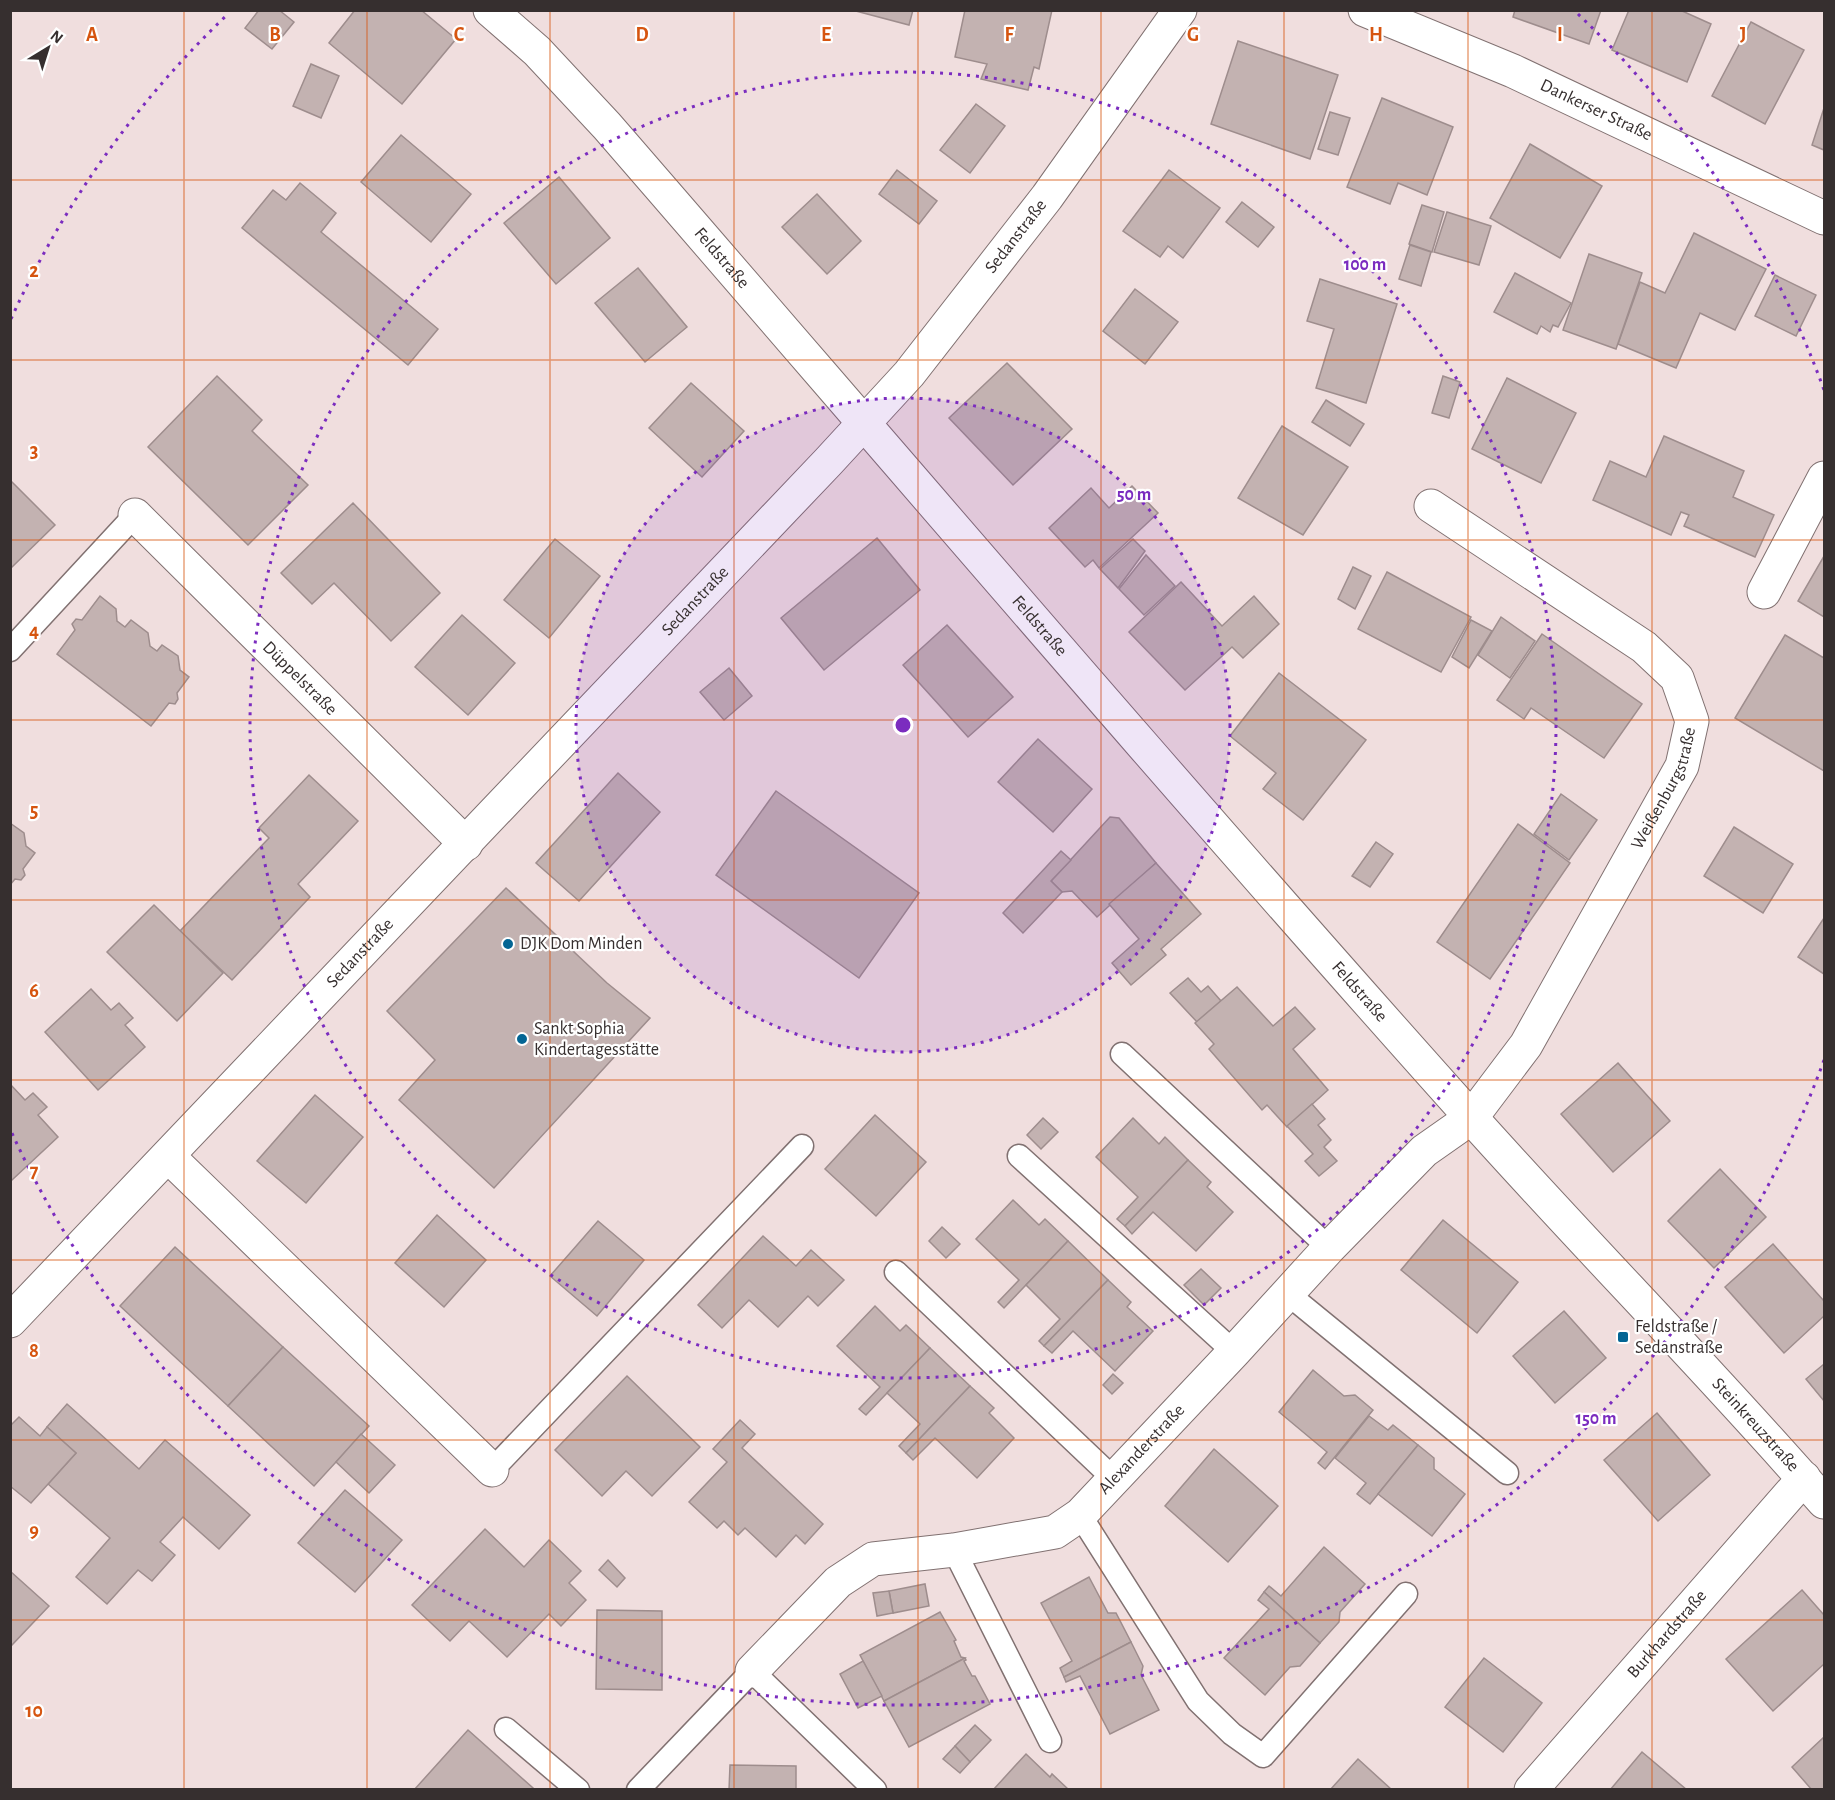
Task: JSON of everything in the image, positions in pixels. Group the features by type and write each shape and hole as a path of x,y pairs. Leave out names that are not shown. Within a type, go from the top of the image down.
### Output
{"street":[{"name":"Feldstraße","path":"490,10 537,51 607,126 1176,783 1471,1118 1587,1244"},
{"name":"Sedanstraße","path":"10,1322 909,374 1047,197 1180,10"},
{"name":"Dankerser Straße","path":"1365,10 1513,71 1824,218"},
{"path":"1764,592 1824,478"},
{"name":"Weißenburgstraße","path":"1431,506 1644,647 1677,678 1692,720 1682,766 1526,1045 1471,1118"},
{"name":"Düppelstraße","path":"135,515 465,844"},
{"name":"Alexanderstraße","path":"752,1671 838,1582 873,1559 954,1550 1055,1532 1080,1515 1329,1248 1424,1151 1471,1118"},
{"path":"168,1156 492,1470"},
{"name":"Steinkreuzstraße","path":"1587,1244 1814,1490"},
{"name":"Burkhardstraße","path":"1531,1790 1814,1490"}],"lane":[{"path":"10,650 135,515"},
{"path":"1122,1054 1329,1248"},
{"path":"492,1470 802,1146"},
{"path":"1019,1156 1234,1352"},
{"path":"896,1272 1115,1480"},
{"path":"1287,1294 1507,1473"},
{"path":"1080,1515 1198,1701 1232,1734 1263,1755 1406,1594"},
{"path":"954,1550 1050,1741"},
{"path":"638,1790 752,1671 875,1790"},
{"path":"506,1729 578,1790"}],"building":[{"path":"259,10 279,10 294,22 272,49 245,28"},
{"path":"355,10 421,10 456,39 402,104 329,43"},
{"path":"852,10 913,10 909,25"},
{"path":"965,10 1052,10 1039,69 1034,67 1028,90 981,79 987,64 955,57"},
{"path":"1515,10 1601,10 1589,44 1513,17"},
{"path":"1629,10 1680,10 1711,24 1687,82 1612,50"},
{"path":"1751,22 1804,50 1765,124 1712,96"},
{"path":"1238,41 1338,75 1310,159 1211,124"},
{"path":"311,64 339,76 321,118 293,106"},
{"path":"1382,98 1453,127 1427,195 1398,183 1390,204 1347,187"},
{"path":"976,104 1005,126 970,173 940,150"},
{"path":"1824,108 1824,150 1812,145"},
{"path":"1330,112 1350,118 1338,155 1318,149"},
{"path":"401,135 471,194 431,242 361,182"},
{"path":"1530,144 1602,186 1560,258 1490,218"},
{"path":"897,170 937,201 919,224 879,194"},
{"path":"1169,170 1220,208 1183,258 1168,246 1160,257 1123,231"},
{"path":"559,177 610,238 556,284 504,223"},
{"path":"300,183 336,213 321,232 438,329 408,365 242,228 273,190 286,200"},
{"path":"817,194 861,241 827,274 782,227"},
{"path":"1242,202 1274,227 1258,247 1226,222"},
{"path":"1422,205 1444,212 1432,252 1409,244"},
{"path":"1447,212 1491,226 1479,265 1434,252"},
{"path":"1694,233 1766,269 1735,330 1700,313 1676,368 1618,344 1640,282 1665,293"},
{"path":"1410,245 1431,252 1421,286 1399,279"},
{"path":"1589,254 1642,273 1616,349 1563,330"},
{"path":"638,268 687,327 645,362 595,303"},
{"path":"1515,273 1571,303 1558,327 1553,325 1550,332 1541,326 1537,334 1494,312"},
{"path":"1775,275 1816,295 1796,336 1755,316"},
{"path":"1320,279 1397,304 1366,403 1316,388 1334,329 1307,321"},
{"path":"1135,289 1178,322 1145,364 1103,331"},
{"path":"1007,363 1072,429 1013,485 949,418"},
{"path":"217,376 262,420 252,431 308,485 248,545 148,447"},
{"path":"1443,376 1460,382 1449,418 1432,413"},
{"path":"1507,378 1576,413 1541,483 1472,449"},
{"path":"691,383 744,431 702,477 649,428"},
{"path":"1326,400 1364,424 1350,446 1312,422"},
{"path":"1282,426 1348,467 1303,535 1238,498"},
{"path":"1664,436 1744,471 1733,497 1774,515 1755,557 1684,526 1689,515 1681,512 1671,535 1593,500 1610,461 1646,477"},
{"path":"10,480 55,525 10,569"},
{"path":"1132,486 1158,513 1099,568 1093,560 1085,567 1049,528 1091,488 1109,508"},
{"path":"353,503 440,593 391,641 334,583 312,604 281,573"},
{"path":"877,538 920,590 824,670 781,618"},
{"path":"555,539 600,576 549,638 504,600"},
{"path":"1133,539 1145,551 1118,588 1100,569"},
{"path":"1146,555 1175,586 1144,615 1119,589"},
{"path":"1824,556 1824,617 1798,601"},
{"path":"1353,567 1371,576 1355,609 1338,599"},
{"path":"1387,572 1471,617 1441,672 1358,629"},
{"path":"1181,582 1222,626 1254,596 1279,624 1243,658 1232,647 1185,690 1129,632"},
{"path":"100,596 116,609 117,621 125,627 131,620 148,633 150,646 157,651 162,645 178,656 180,670 189,677 177,693 178,699 175,704 169,703 151,726 57,654 75,630 72,624 76,619 82,620"},
{"path":"462,615 515,663 468,715 415,667"},
{"path":"1501,617 1535,641 1510,678 1478,655"},
{"path":"1471,620 1492,631 1469,668 1452,657"},
{"path":"947,625 1013,697 968,737 903,665"},
{"path":"1542,634 1642,704 1604,758 1531,708 1524,719 1497,700"},
{"path":"1785,635 1824,658 1824,771 1735,718"},
{"path":"729,668 752,696 724,720 700,692"},
{"path":"1279,673 1366,740 1303,820 1263,789 1276,773 1230,736"},
{"path":"1038,739 1092,789 1053,832 998,782"},
{"path":"618,773 660,812 579,901 536,863"},
{"path":"309,775 358,821 298,884 310,897 232,980 180,931 269,838 259,828"},
{"path":"776,791 919,893 859,978 716,875"},
{"path":"1561,794 1597,820 1569,860 1534,834"},
{"path":"1110,817 1119,818 1156,863 1097,917 1072,891 1062,892 1051,881"},
{"path":"10,823 24,833 26,846 35,853 23,869 25,875 21,880 15,879 10,885"},
{"path":"1518,824 1570,863 1490,979 1437,942"},
{"path":"1734,827 1793,864 1763,913 1704,876"},
{"path":"1376,842 1393,854 1370,887 1352,876"},
{"path":"1061,851 1071,860 1051,881 1062,892 1023,933 1003,913"},
{"path":"1156,863 1201,914 1161,949 1166,955 1131,985 1112,963 1139,939 1109,904"},
{"name":"Sankt Sophia Kindertagesstätte","path":"506,888 607,983 650,1018 494,1188 399,1100 435,1060 387,1011"},
{"path":"154,905 223,973 177,1021 107,952"},
{"path":"1824,918 1824,974 1798,957"},
{"path":"1188,978 1201,992 1208,986 1221,1001 1197,1022 1170,993"},
{"path":"1237,987 1273,1026 1295,1007 1315,1029 1293,1049 1328,1090 1287,1127 1267,1105 1262,1110 1209,1049 1214,1044 1195,1023"},
{"path":"91,989 111,1010 119,1003 133,1018 125,1025 145,1047 98,1090 45,1032"},
{"path":"1618,1063 1670,1121 1613,1172 1561,1114"},
{"path":"10,1084 25,1100 33,1093 47,1107 38,1115 58,1137 12,1180 10,1178"},
{"path":"315,1095 363,1137 306,1203 257,1161"},
{"path":"1312,1104 1325,1119 1318,1125 1331,1140 1324,1147 1337,1161 1319,1176 1305,1161 1313,1154 1287,1126"},
{"path":"875,1115 926,1162 876,1216 825,1169"},
{"path":"1043,1118 1058,1132 1041,1149 1027,1135"},
{"path":"1133,1118 1159,1144 1165,1137 1188,1160 1125,1226 1117,1219 1138,1197 1096,1157"},
{"path":"1188,1160 1211,1182 1207,1187 1233,1212 1196,1251 1153,1212 1132,1234 1125,1226"},
{"path":"1720,1169 1766,1217 1714,1268 1668,1221"},
{"path":"1013,1200 1039,1225 1045,1219 1068,1241 1004,1308 998,1302 1019,1280 976,1239"},
{"path":"437,1215 486,1260 444,1307 395,1263"},
{"path":"1443,1220 1518,1282 1477,1333 1401,1270"},
{"path":"598,1221 644,1260 597,1316 550,1276"},
{"path":"942,1227 960,1244 946,1258 929,1241"},
{"path":"763,1236 796,1266 811,1250 844,1280 818,1306 808,1296 778,1327 749,1300 722,1328 698,1305"},
{"path":"1068,1241 1108,1280 1044,1346 1039,1341 1060,1319 1026,1285"},
{"path":"1773,1244 1824,1301 1824,1316 1784,1353 1725,1287"},
{"path":"175,1247 283,1347 228,1406 120,1306"},
{"path":"1201,1269 1221,1288 1204,1305 1184,1285"},
{"path":"1108,1280 1131,1302 1127,1307 1153,1331 1115,1371 1073,1331 1052,1353 1044,1346"},
{"path":"875,1306 900,1331 906,1325 930,1348 866,1415 859,1409 880,1387 837,1346"},
{"path":"1564,1311 1606,1358 1555,1403 1513,1356"},
{"path":"283,1347 369,1426 314,1486 228,1406"},
{"path":"930,1348 970,1386 906,1453 899,1446 920,1424 887,1393"},
{"path":"1824,1364 1824,1401 1806,1379"},
{"path":"1313,1370 1344,1396 1355,1395 1373,1410 1325,1469 1318,1463 1327,1452 1279,1412"},
{"path":"1113,1374 1123,1383 1112,1394 1103,1385"},
{"path":"627,1376 700,1447 652,1496 626,1471 602,1496 555,1450"},
{"path":"970,1386 994,1408 989,1413 1014,1438 977,1478 935,1438 913,1460 906,1453"},
{"path":"67,1404 139,1469 165,1440 250,1515 219,1549 183,1517 160,1542 175,1555 152,1581 138,1570 107,1604 76,1577 110,1538 48,1484 76,1453 47,1427"},
{"path":"1657,1413 1710,1475 1658,1521 1604,1460"},
{"path":"1369,1416 1388,1430 1393,1425 1418,1445 1370,1504 1357,1494 1366,1483 1335,1458"},
{"path":"19,1417 40,1436 47,1427 76,1453 31,1503 10,1486 10,1426"},
{"path":"740,1420 755,1434 742,1448 823,1524 805,1544 796,1535 776,1557 745,1528 738,1535 724,1521 717,1528 689,1502 727,1462 713,1449"},
{"path":"361,1434 395,1465 369,1493 336,1462"},
{"path":"1418,1445 1434,1458 1434,1469 1465,1494 1432,1536 1378,1494"},
{"path":"1214,1449 1278,1506 1228,1562 1165,1506"},
{"path":"345,1490 402,1540 355,1592 298,1543"},
{"path":"485,1529 524,1567 549,1540 581,1571 569,1583 586,1600 561,1626 549,1614 507,1657 469,1621 450,1641 412,1605"},
{"path":"1324,1547 1365,1584 1340,1612 1339,1622 1320,1643 1264,1592 1269,1586 1281,1596"},
{"path":"608,1560 625,1578 617,1587 599,1570"},
{"path":"10,1571 49,1606 10,1647"},
{"path":"1089,1577 1108,1613 1116,1613 1131,1642 1064,1677 1060,1668 1072,1661 1041,1603"},
{"path":"925,1584 929,1606 893,1613 889,1591"},
{"path":"1802,1590 1824,1615 1824,1664 1773,1711 1726,1659"},
{"path":"889,1591 893,1613 877,1616 873,1593"},
{"path":"1264,1592 1320,1643 1300,1666 1290,1667 1265,1695 1224,1658 1269,1609 1258,1600"},
{"path":"597,1610 662,1611 662,1690 596,1689"},
{"path":"940,1612 956,1640 954,1641 961,1657 965,1658 884,1701 860,1655"},
{"path":"1131,1642 1143,1666 1141,1675 1159,1710 1110,1734 1080,1676 1066,1682 1064,1677"},
{"path":"965,1658 964,1661 972,1676 975,1676 990,1704 909,1747 884,1701"},
{"path":"1484,1658 1542,1703 1503,1752 1445,1707"},
{"path":"863,1661 882,1696 858,1708 840,1674"},
{"path":"975,1725 991,1740 970,1762 955,1746"},
{"path":"468,1730 533,1788 532,1790 414,1790"},
{"path":"1824,1737 1824,1790 1812,1790 1792,1767"},
{"path":"955,1746 970,1762 960,1773 943,1759"},
{"path":"1642,1752 1687,1790 1610,1790"},
{"path":"1026,1754 1050,1777 1052,1774 1069,1790 993,1790"},
{"path":"1358,1759 1392,1790 1330,1790"},
{"path":"730,1765 796,1766 796,1790 729,1790"}],"place":[{"name":"DJK Dom Minden","path":"508,944"},
{"name":"Sankt Sophia Kindertagesstätte","path":"522,1039"},
{"name":"Feldstraße / Sedanstraße","path":"1623,1337"}]}
